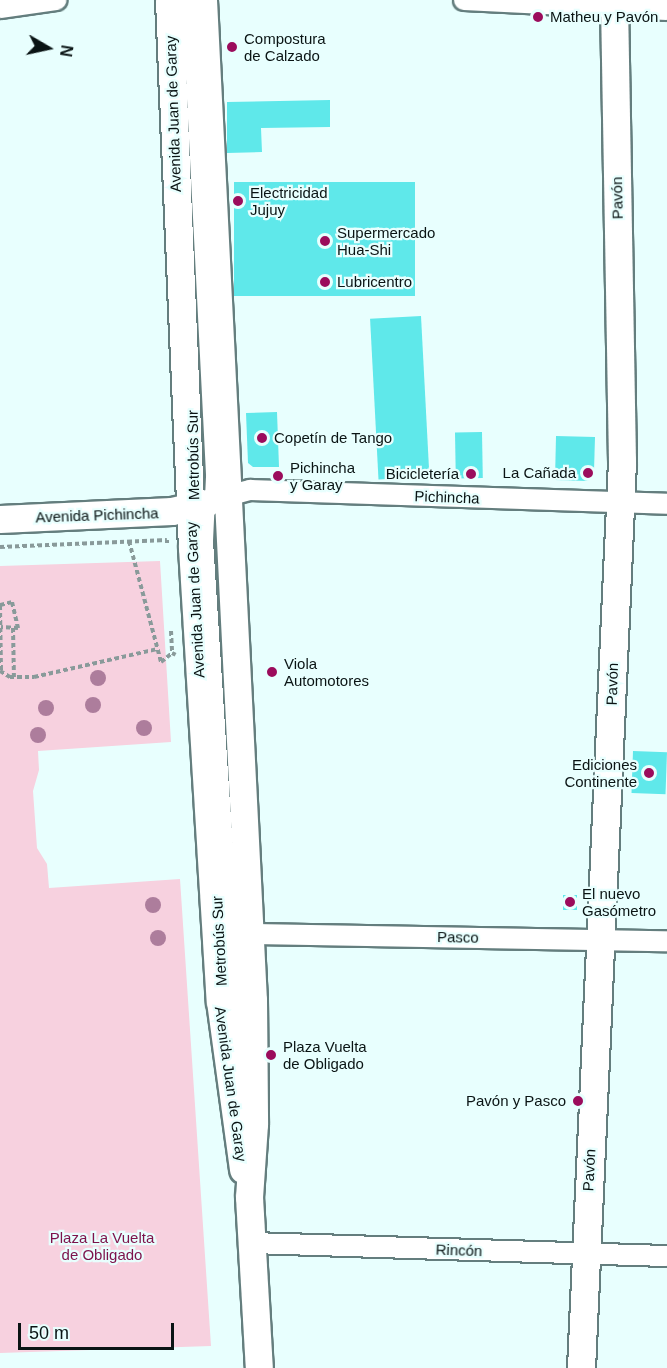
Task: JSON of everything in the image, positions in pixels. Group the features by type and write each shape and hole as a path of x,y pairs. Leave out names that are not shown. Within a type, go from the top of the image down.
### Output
{"main road":[{"name":"Avenida Juan de Garay","path":"169,0 209,502 250,934 255,1081 249,1197 259,1368"},
{"name":"Avenida Juan de Garay","path":"203,0 209,502 199,663 223,1039 233,1123 249,1197"},
{"name":"Pavón","path":"581,1368 584,1254 601,940 620,503 614,4"},
{"name":"Avenida Pichincha","path":"0,519 172,512 209,502"}],"street":[{"path":"0,8 56,0"},
{"path":"464,0 614,4 667,10"},
{"name":"Pichincha","path":"209,502 259,490 667,504"},
{"name":"Pasco","path":"250,934 667,940"},
{"name":"Rincón","path":"252,1243 667,1256"}],"lane":[{"name":"Metrobús Sur","path":"187,0 215,674 249,1197"}],"path":[{"path":"0,547 166,540 167,550"},
{"path":"129,542 160,662 172,653"},
{"path":"1,627 18,628 12,602 0,605 0,671 14,678 34,677 157,649"},
{"path":"171,618 172,653"},
{"path":"14,628 14,678"},
{"path":"172,653 199,663"}],"green space":[{"name":"Plaza La Vuelta de Obligado","path":"160,561 171,742 38,751 39,770 33,791 37,848 47,864 49,888 180,879 211,1346 0,1353 0,566"}],"building":[{"path":"330,100 330,127 261,128 262,152 227,153 227,102"},
{"path":"234,182 415,182 415,296 234,296"},
{"path":"421,316 429,477 378,479 370,319"},
{"name":"Copetín de Tango","path":"277,412 279,467 253,467 248,463 246,413"},
{"path":"455,432 482,432 483,478 456,478"},
{"path":"556,436 595,437 594,471 588,481 555,480"},
{"name":"Ediciones Continente","path":"633,751 667,752 666,794 632,793"},
{"name":"El nuevo Gasómetro","path":"563,895 577,895 577,910 563,910"}],"place":[{"name":"Matheu y Pavón","path":"538,17"},
{"name":"Compostura de Calzado","path":"232,47"},
{"name":"Electricidad Jujuy","path":"238,201"},
{"name":"Supermercado Hua-Shi","path":"325,241"},
{"name":"Lubricentro","path":"325,282"},
{"name":"Copetín de Tango","path":"262,438"},
{"name":"La Cañada","path":"588,473"},
{"name":"Bicicletería","path":"471,474"},
{"name":"Pichincha y Garay","path":"278,476"},
{"name":"Viola Automotores","path":"272,672"},
{"name":"Ediciones Continente","path":"649,773"},
{"name":"El nuevo Gasómetro","path":"570,902"},
{"name":"Plaza Vuelta de Obligado","path":"271,1055"},
{"name":"Pavón y Pasco","path":"578,1101"}]}
